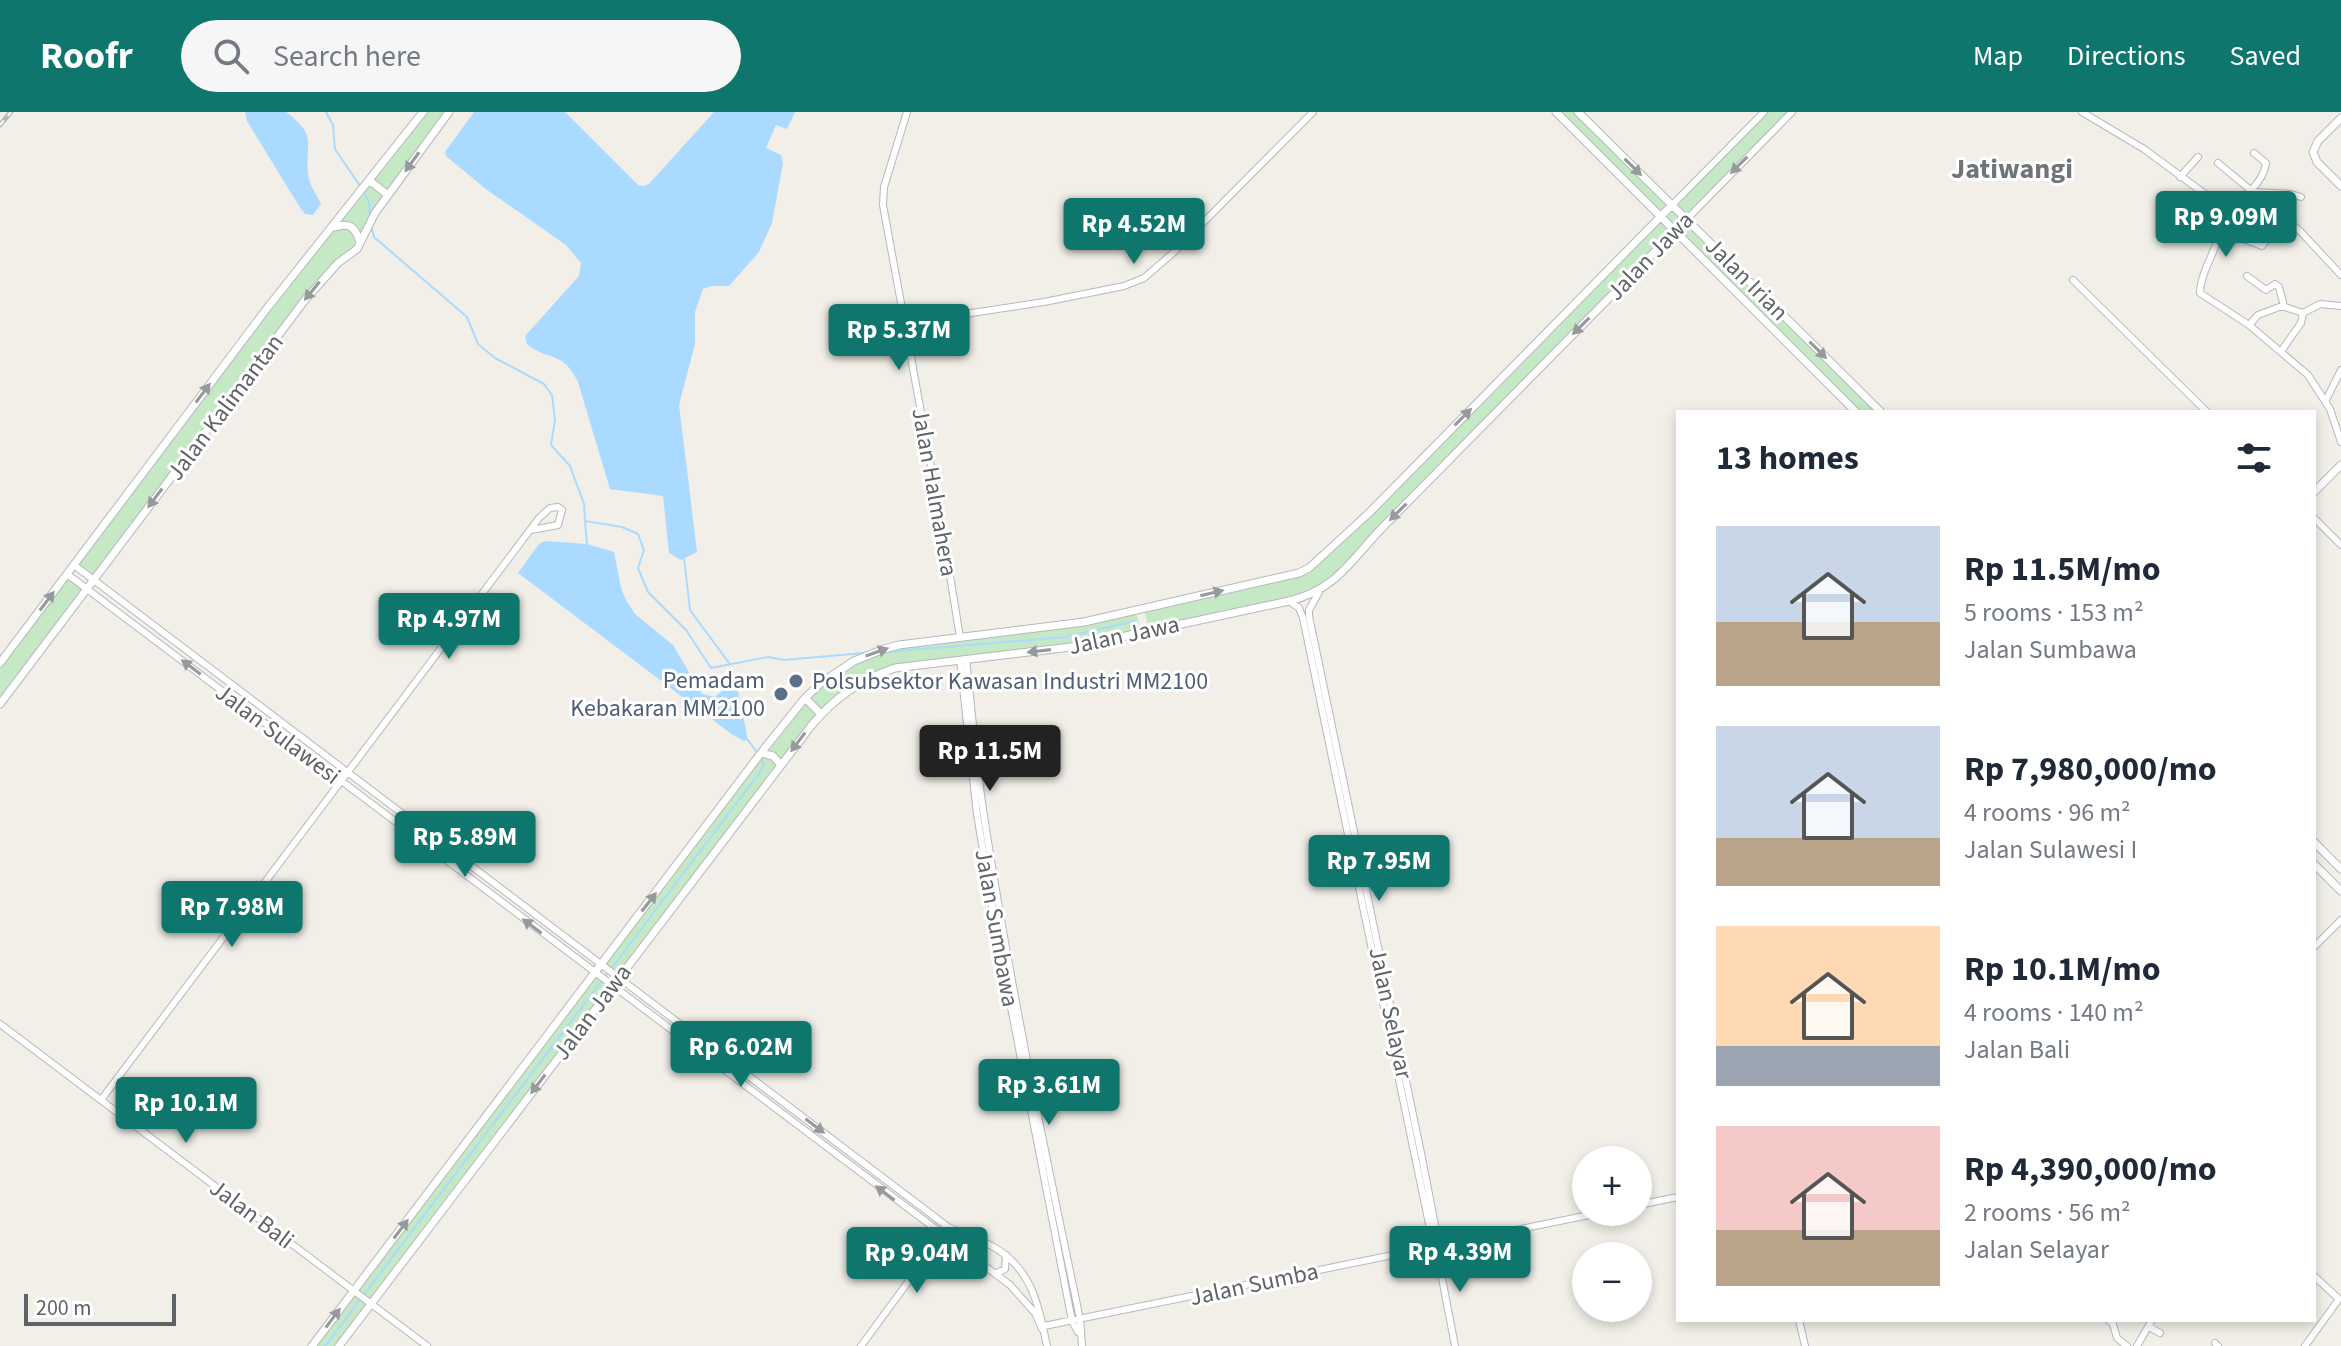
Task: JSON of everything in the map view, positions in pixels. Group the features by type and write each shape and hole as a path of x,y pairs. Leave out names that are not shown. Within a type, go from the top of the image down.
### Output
{"street":[{"name":"Jalan Kalimantan","path":"0,663 268,307 423,112"},
{"name":"Jalan Kalimantan","path":"0,704 305,300 326,274 354,251 375,213 449,112"},
{"name":"Jalan Halmahera","path":"907,112 882,196 960,637"},
{"path":"905,323 1068,297 1124,286 1144,278 1159,267 1313,112"},
{"name":"Jalan Irian","path":"1556,112 1854,410"},
{"name":"Jalan Irian","path":"1578,112 1879,410"},
{"name":"Jalan Jawa","path":"312,1346 805,698 836,672 870,654 899,645 1084,622 1299,573 1309,568 1351,530 1764,112"},
{"name":"Jalan Jawa","path":"339,1346 610,985 821,714 846,691 882,672 912,664 1079,646 1319,592 1792,112"},
{"path":"2082,112 2144,149 2216,201 2222,209 2220,230 2200,293 2282,350 2308,375 2326,400 2341,442"},
{"path":"2341,118 2318,141 2313,152 2317,162 2341,186"},
{"path":"2222,209 2236,204 2252,191 2267,166 2254,153"},
{"path":"2180,177 2198,157"},
{"path":"2218,163 2307,238 2341,275"},
{"path":"367,184 388,195"},
{"path":"2252,191 2301,197"},
{"path":"2220,230 2262,246 2281,218"},
{"path":"333,228 345,224 351,226 362,238"},
{"path":"2247,276 2266,290 2275,284 2279,287 2284,306"},
{"path":"2073,280 2205,410"},
{"path":"2249,325 2258,315 2284,306 2303,313 2320,304 2341,306"},
{"path":"2282,350 2301,323 2303,313"},
{"path":"1519,360 1532,376"},
{"path":"2326,400 2341,370"},
{"path":"2316,490 2341,465"},
{"path":"101,1100 544,512 558,507 562,510 558,525 531,530"},
{"path":"2316,520 2341,545"},
{"name":"Jalan Sulawesi","path":"74,565 948,1227 1006,1255 1030,1284 1045,1336"},
{"name":"Jalan Sulawesi","path":"67,574 995,1274 1027,1301 1045,1336"},
{"name":"Jalan Selayar","path":"1311,638 1309,613 1319,592"},
{"name":"Jalan Selayar","path":"1289,601 1302,613 1311,638 1410,1119 1438,1240 1436,1247 1455,1346"},
{"name":"Jalan Sumbawa","path":"963,659 977,814 1082,1346"},
{"path":"805,698 821,714"},
{"path":"761,753 773,756 781,765"},
{"path":"2316,844 2341,869"},
{"path":"2316,866 2341,891"},
{"path":"2316,945 2341,920"},
{"name":"Jalan Bali","path":"0,1024 427,1346"},
{"path":"1652,1202 1676,1197"},
{"name":"Jalan Sumba","path":"1044,1326 1572,1219"},
{"path":"861,1346 948,1227"},
{"path":"995,1274 1005,1269 1006,1255"},
{"path":"2305,1346 2339,1301 2316,1278"},
{"path":"1799,1322 1805,1346"},
{"path":"2110,1322 2117,1338 2127,1346"},
{"path":"2137,1346 2150,1323 2160,1333"},
{"path":"1045,1336 1047,1346"}],"green space":[{"path":"423,112 449,112 375,213 357,249 338,263 93,580 74,565"},
{"path":"1556,112 1578,112 1672,205 1764,112 1793,112 1687,219 1879,410 1855,410 1675,232 1319,592 1149,630 1144,609 1309,568 1661,217"},
{"path":"67,574 87,589 0,704 0,663"},
{"path":"1136,611 1141,632 1046,651 895,668 833,701 619,978 601,964 805,698 836,672 899,645 1084,622"},
{"path":"594,973 612,986 339,1346 312,1346"}],"water":[{"path":"245,112 286,112 303,127 308,140 309,178 321,204 313,215 305,214 299,206 247,121"},
{"path":"474,112 565,112 638,185 643,186 649,184 714,112 795,112 787,129 776,125 766,148 781,155 783,163 772,223 759,252 729,286 703,289 695,312 695,344 679,405 697,552 681,560 669,553 663,496 610,489 578,382 560,360 527,344 525,336 579,276 581,263 566,245 487,190 446,156 445,152"},
{"path":"545,541 587,544 614,552 626,600 635,614 673,645 702,694 715,697 727,687 738,691 748,740 733,735 518,573 539,544"}],"waterway":[{"path":"326,112 333,125 335,149 360,186"},
{"path":"363,191 369,202 370,215"},
{"path":"371,225 374,237 467,317 478,344 495,358 544,384 552,395 555,420 551,445 570,466 584,504 585,521 622,527 638,534 644,550 638,568 648,592 686,630 711,668 768,657 784,660 864,653"},
{"path":"585,522 587,544"},
{"path":"684,558 690,610 729,663"},
{"path":"885,652 1066,637 1135,621"},
{"path":"748,740 756,751"},
{"path":"611,969 763,768 763,761"},
{"path":"325,1346 607,974"}],"railway":[{"path":"0,125 11,112"}],"place":[{"name":"Polsubsektor Kawasan Industri MM2100","path":"796,681"},
{"name":"Pemadam Kebakaran MM2100","path":"781,694"}],"district":[{"name":"Jatiwangi","path":"2012,168"}]}
